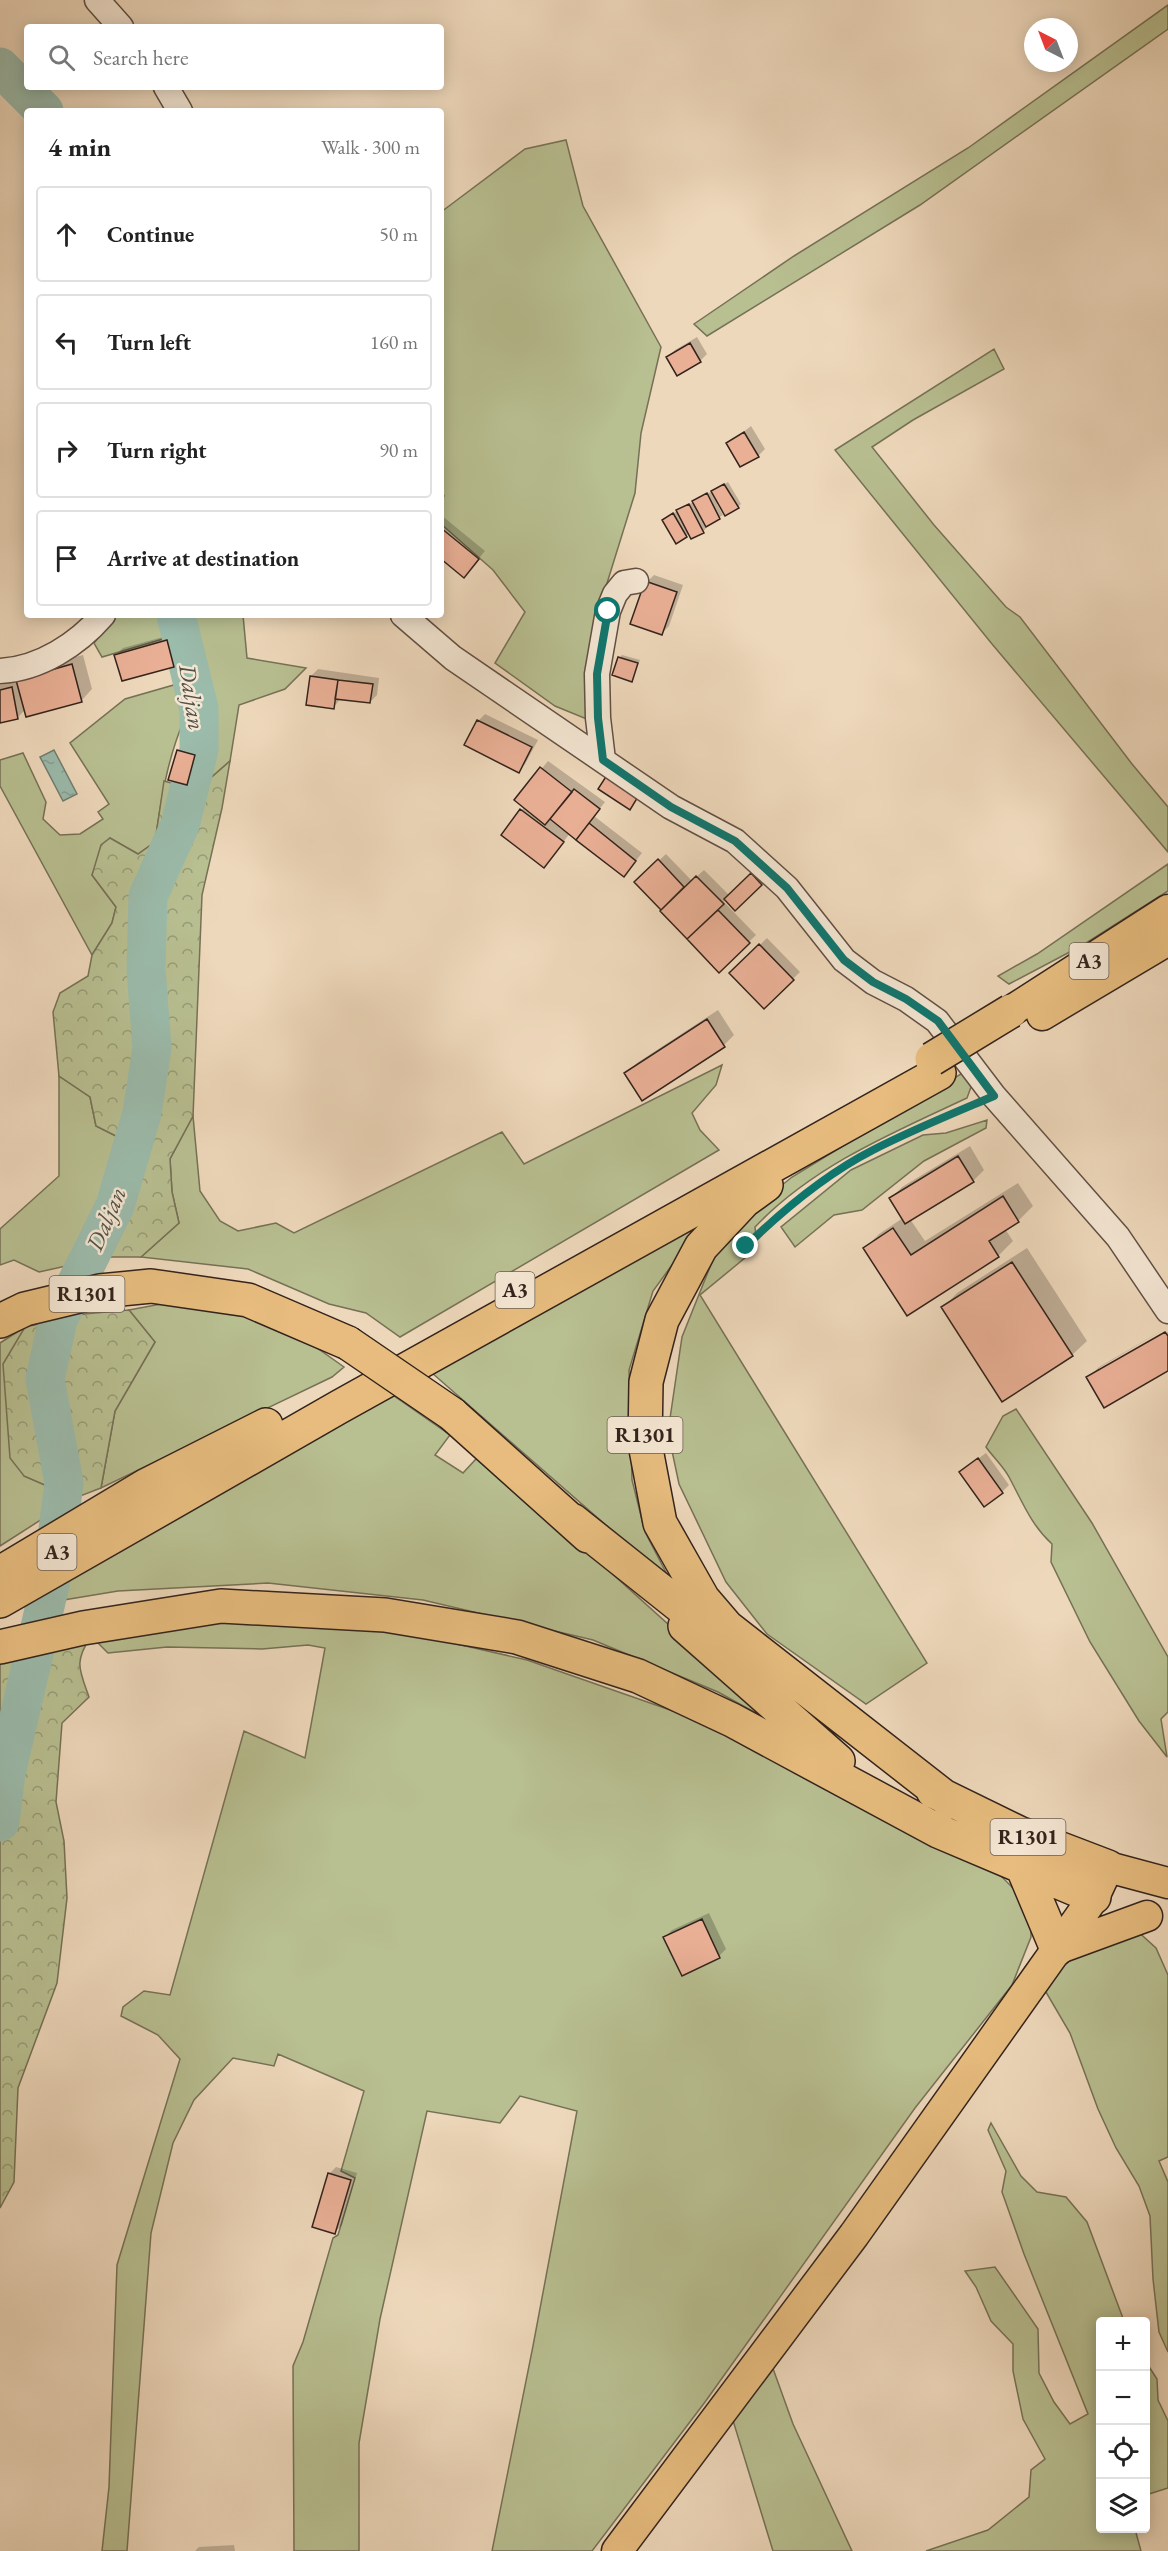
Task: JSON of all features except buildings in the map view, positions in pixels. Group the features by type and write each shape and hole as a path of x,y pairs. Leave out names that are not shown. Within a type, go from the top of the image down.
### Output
{"highway":[{"name":"A3","path":"101,1527 339,1407 938,1070 1015,1020"},
{"name":"A3","path":"8,1582 333,1391 938,1070"},
{"name":"R1301","path":"938,1070 797,1163 744,1201 701,1247 662,1320 646,1382 645,1444 660,1523 709,1606 727,1627 951,1802"},
{"name":"R1301","path":"12,1315 100,1291 151,1286 248,1300 348,1342 452,1414 833,1758 938,1831"},
{"name":"R1301","path":"572,1520 857,1747 951,1802 1019,1833 1108,1867"},
{"name":"R1301","path":"3,1647 83,1628 221,1606 385,1615 517,1637 648,1681 732,1720 938,1831 1094,1897"},
{"path":"1022,1866 1057,1949"}],"main road":[{"name":"A3","path":"1015,1020 1168,910"},
{"name":"A3","path":"1015,1020 1168,940"},
{"name":"R1301","path":"1108,1867 1168,1883"},
{"path":"617,2551 854,2235 1094,1897 1108,1867"},
{"name":"R1301","path":"1094,1897 1157,1919"},
{"path":"1057,1949 1157,1919"}],"street":[{"path":"97,0 118,24"},
{"path":"168,90 178,108"},
{"path":"603,760 598,718 597,674 608,611 615,594 624,583 636,581"},
{"path":"0,671 44,660 73,645 100,618"},
{"path":"406,618 453,658 671,807 735,841 787,888 844,960 873,982 906,999 938,1021 994,1096 1118,1237 1168,1311"}],"path":[{"path":"746,1246 773,1220 844,1167 873,1150 994,1096"}],"green space":[{"path":"1168,5 1168,29 920,205 707,336 694,324 794,256 968,148 1074,72 1078,72 1078,69"},
{"path":"566,140 583,206 661,347 641,433 635,493 599,609 589,720 555,706 495,663 525,612 493,570 444,527 444,210 525,149"},
{"path":"994,349 1004,369 913,420 872,447 934,525 1006,607 1020,617 1132,764 1168,807 1168,852 992,644 835,450"},
{"path":"115,618 243,618 247,658 306,668 285,689 239,705 230,761 197,790 205,758 207,724 184,720 169,765 155,842 138,854 110,838 92,875 116,907 112,923 92,955 0,786 0,760 23,753 46,802 43,819 60,835 80,834 103,819 98,812 109,804 70,743 125,699 177,684 182,678 170,637 102,657 94,643"},
{"path":"230,761 202,895 193,1116 170,1159 172,1192 179,1223 141,1257 107,1257 87,1244 106,1198 118,1137 96,1126 90,1097 59,1076 53,1012 60,993 88,976 92,955 112,923 116,907 92,875 101,845 110,838 138,854 155,842 164,781 197,790"},
{"path":"1168,864 1168,891 1083,945 1009,984 998,976 1037,954"},
{"path":"722,1065 716,1085 692,1113 700,1130 719,1150 400,1337 366,1313 329,1304 248,1269 141,1257 179,1223 172,1192 170,1159 193,1116 200,1191 220,1221 238,1231 276,1223 294,1233 502,1132 524,1164"},
{"path":"964,1072 971,1087 967,1098 882,1138 802,1186 755,1227 757,1248 700,1295 927,1663 866,1704 767,1634 726,1582 679,1484 668,1432 682,1337 716,1252 760,1203 792,1177"},
{"path":"59,1076 90,1097 96,1126 118,1137 106,1198 87,1244 107,1257 39,1272 14,1260 0,1265 0,1229 59,1176"},
{"path":"987,1120 986,1128 924,1161 862,1210 834,1215 795,1247 781,1227 851,1170 923,1135 946,1133"},
{"path":"715,1206 653,1291 629,1370 632,1480 645,1532 671,1582 424,1366"},
{"path":"161,1304 210,1307 253,1318 300,1336 344,1367 332,1377 101,1488 115,1411 155,1342 129,1310"},
{"path":"129,1310 155,1342 115,1411 101,1488 75,1498 24,1476 10,1458 3,1364 25,1327 84,1314"},
{"path":"25,1327 24,1476 75,1498 0,1546 0,1343"},
{"path":"384,1389 450,1435 435,1455 463,1473 476,1459 483,1457 783,1728 718,1692 593,1640 423,1600 268,1583 118,1591 9,1609"},
{"path":"1016,1409 1092,1523 1168,1657 1168,1712 1161,1719 1167,1757 1139,1721 1090,1642 1051,1562 1052,1544 1033,1521 1007,1473 986,1447 1003,1416"},
{"path":"281,1618 396,1630 527,1660 716,1726 993,1868 1020,1895 1031,1923 1031,1937 1012,1985 915,2108 705,2402 592,2551 492,2551 577,2111 520,2096 500,2123 427,2111 380,2319 359,2443 359,2551 294,2551 293,2366 303,2342 333,2238 338,2235 355,2178 341,2171 364,2091 278,2054 274,2066 233,2058 194,2100 173,2143 151,2233 127,2551 102,2551 109,2487 117,2265 180,2059 158,2035 121,2016 123,2007 144,1991 170,1995 244,1731 305,1758 325,1648 308,1645 262,1649 167,1647 108,1653 91,1636 175,1621"},
{"path":"91,1636 80,1659 81,1672 89,1697 62,1723 56,1802 64,1841 67,1898 57,1983 18,2088 14,2182 0,2208 0,1655"},
{"path":"1134,1928 1156,1948 1168,1975 1168,2157 1159,2161 1168,2182 1168,2352 1159,2332 1153,2279 1150,2216 1139,2186 1116,2148 1098,2109 1070,2033 1043,1987 1065,1956"},
{"path":"991,2123 1021,2176 1037,2192 1066,2197 1087,2222 1123,2317 1096,2317 1096,2533 1136,2533 1141,2551 926,2551 988,2530 1029,2497 1031,2470 1045,2459 1023,2419 1013,2371 1013,2344 991,2321 976,2287 965,2271 995,2267 1038,2329 1039,2373 1054,2402 1070,2424 1088,2414 1024,2254 1002,2192 1006,2171 988,2130"},
{"path":"771,2363 793,2424 852,2551 773,2551 731,2414"},
{"path":"1150,2368 1157,2379 1158,2400 1168,2421 1168,2488 1150,2494"}],"water":[{"path":"54,750 77,794 63,801 40,757"}],"waterway":[{"name":"Daljan","path":"0,67 41,108"},
{"name":"Daljan","path":"0,1822 6,1773 52,1576 64,1483 45,1379 58,1320 115,1206 142,1113 152,1048 146,969 148,896 180,825 199,750 199,709 177,618"}],"route":[{"path":"608,611 597,674 598,718 603,760 671,807 735,841 787,888 844,960 873,982 906,999 938,1021 994,1096 873,1150 835,1173 773,1220 746,1246"}]}
